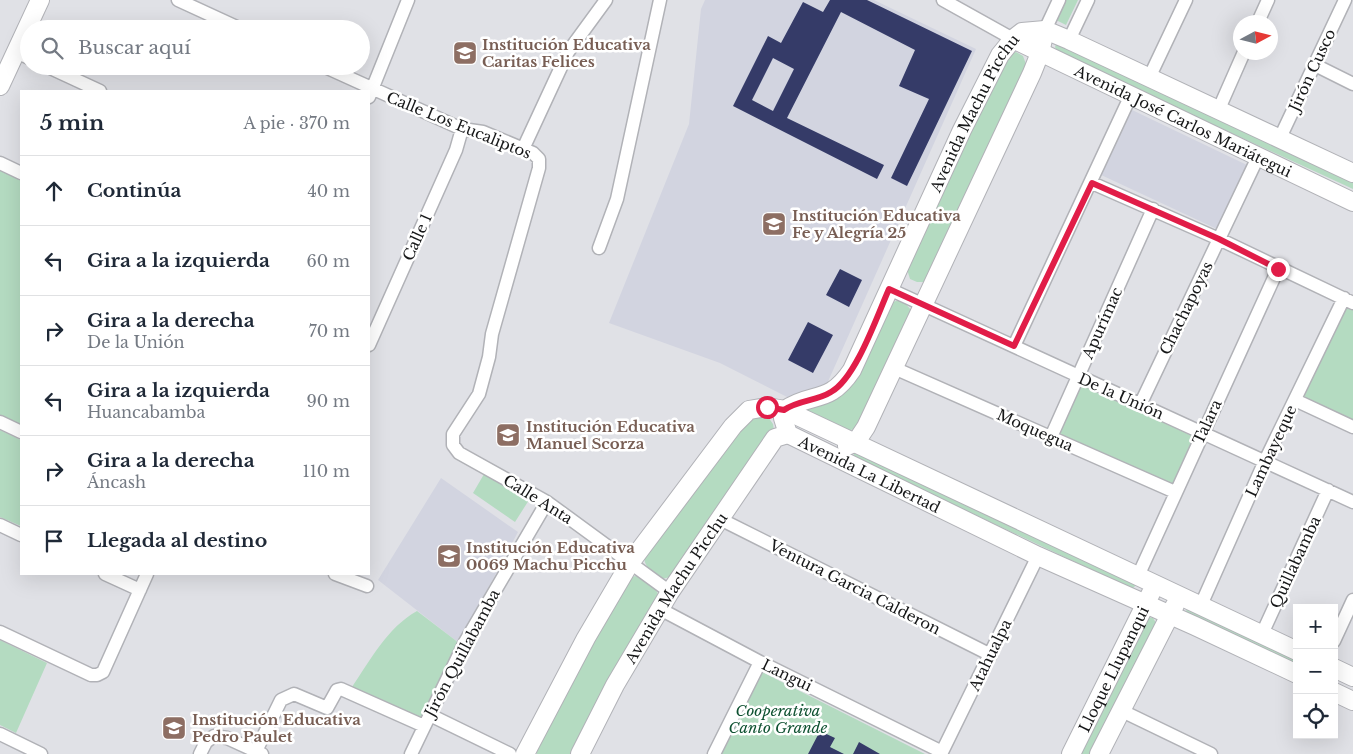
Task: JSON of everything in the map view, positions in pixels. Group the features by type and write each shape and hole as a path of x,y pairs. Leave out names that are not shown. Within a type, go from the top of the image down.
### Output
{"street":[{"path":"33,20 40,0"},
{"path":"178,0 221,20"},
{"path":"371,93 408,0"},
{"path":"523,149 568,52 606,0"},
{"path":"599,248 617,198 660,0"},
{"path":"1044,30 1059,0"},
{"path":"1069,40 1088,0"},
{"path":"1149,78 1186,0"},
{"path":"1261,15 1268,0"},
{"name":"Jirón Cusco","path":"1279,140 1345,0"},
{"path":"949,1 1013,39"},
{"name":"Avenida Machu Picchu","path":"524,754 586,638 630,563 742,417 749,410 767,407 784,410 791,405 830,393 842,385 852,370 962,130 1000,55 1013,39 1022,32 1044,30 1040,53 924,305 866,427 856,442"},
{"name":"Avenida José Carlos Mariátegui","path":"1044,30 1353,173"},
{"name":"Avenida José Carlos Mariátegui","path":"1013,39 1353,202"},
{"path":"0,86 20,58"},
{"path":"1218,111 1240,60"},
{"path":"1315,65 1353,84"},
{"path":"65,75 98,90"},
{"name":"Calle Los Eucaliptos","path":"339,75 366,90"},
{"name":"Calle Los Eucaliptos","path":"371,93 462,129 483,132 533,153 539,159 539,168 492,334 490,358 479,394 453,434 453,445"},
{"path":"1014,346 1092,183 1131,96"},
{"path":"1176,117 1186,96"},
{"name":"Calle 1","path":"372,328 456,150 462,129"},
{"name":"Chachapoyas","path":"1140,405 1258,157"},
{"path":"0,162 20,172"},
{"path":"1092,183 1154,209 1278,269 1348,300"},
{"name":"Apurímac","path":"1051,437 1154,209"},
{"name":"Talara","path":"1138,576 1278,269"},
{"name":"De la Unión","path":"889,289 1264,463 1353,502"},
{"name":"Lambayeque","path":"1201,605 1264,463 1348,300"},
{"name":"Moquegua","path":"894,368 1175,492"},
{"path":"1295,400 1353,427"},
{"name":"Avenida La Libertad","path":"1293,672 1038,556 788,434 783,418 784,410 856,442 1046,535 1295,649"},
{"path":"0,422 20,432"},
{"name":"Avenida Machu Picchu","path":"580,754 615,685 670,592 718,518 775,438 788,434"},
{"path":"824,451 856,442"},
{"name":"Calle Anta","path":"453,445 459,453 547,502 670,592"},
{"name":"Quillabamba","path":"1262,634 1328,490"},
{"name":"Jirón Quillabamba","path":"411,754 465,642 547,502"},
{"name":"Ventura Garcia Calderon","path":"718,518 991,654"},
{"path":"0,525 20,535"},
{"name":"Atahualpa","path":"942,753 1038,556"},
{"path":"107,575 140,590"},
{"path":"0,632 91,675 97,675 102,672 147,575"},
{"path":"338,575 367,586"},
{"name":"Lloque Llupanqui","path":"1071,754 1155,584"},
{"name":"Lloque Llupanqui","path":"1099,754 1180,595"},
{"path":"1338,632 1353,600"},
{"name":"Langui","path":"660,609 760,662 942,753"},
{"path":"714,754 760,662"},
{"path":"1338,670 1353,677"},
{"path":"200,754 206,742 214,736 226,738 259,753 281,700 294,694 327,708 337,690 341,689 510,754"},
{"path":"1338,694 1353,701"},
{"path":"1120,710 1212,754"},
{"path":"0,734 41,754"}],"shaded area":[{"name":"Institución Educativa Fe y Alegría 25","path":"705,0 874,0 976,49 826,386 791,399 720,363 609,323 689,124 701,9"},
{"path":"1130,109 1247,165 1217,229 1099,174"},
{"name":"Institución Educativa 0069 Machu Picchu","path":"441,478 518,532 459,643 378,580"}],"green space":[{"path":"1066,0 1078,0 1066,25 1056,20"},
{"path":"1057,42 1353,179 1353,189 1058,53 1055,47"},
{"path":"1016,52 1023,56 1027,67 925,282 917,282 910,279 906,266 1003,58"},
{"path":"0,168 20,178 20,425 0,415"},
{"path":"903,301 912,311 857,429 843,431 804,411 805,408 836,398 851,386 890,303"},
{"path":"1345,303 1353,307 1353,423 1298,398"},
{"path":"1080,381 1196,438 1173,486 1056,435"},
{"path":"766,414 773,424 774,430 670,577 662,579 646,565 644,553 746,419"},
{"path":"0,430 20,440 20,526 0,517"},
{"path":"856,448 1139,582 1132,589 853,457"},
{"path":"487,469 529,500 515,522 473,493"},
{"path":"635,576 646,579 653,585 658,593 659,603 575,754 537,754 535,750 626,579"},
{"path":"1189,605 1293,653 1293,665 1188,615 1186,611"},
{"path":"417,611 459,643 419,721 352,687 388,635 406,618"},
{"path":"1147,617 1153,618 1158,626 1094,754 1076,754"},
{"path":"0,640 47,663 16,733 0,725"},
{"name":"Cooperativa Canto Grande","path":"760,671 925,754 720,754"}],"building":[{"path":"830,0 867,0 972,51 907,186 891,178 929,99 899,86 915,50 841,12 787,118 884,165 877,179 733,106 768,36 781,43 803,2 823,12","holes":["773,58 794,69 773,111 752,100"]},
{"path":"840,269 862,280 849,307 826,295"},
{"path":"808,322 833,335 813,373 788,360"},
{"path":"820,731 835,738 830,747 844,754 808,754"},
{"path":"859,742 880,754 853,754"}],"place":[{"name":"Institución Educativa Caritas Felices","path":"465,53"},
{"name":"Institución Educativa Fe y Alegría 25","path":"774,224"},
{"name":"Institución Educativa Manuel Scorza","path":"508,435"},
{"name":"Institución Educativa 0069 Machu Picchu","path":"449,556"},
{"name":"Institución Educativa Pedro Paulet","path":"174,728"}],"route":[{"path":"767,407 784,410 791,405 830,393 842,385 852,370 889,289 1014,346 1092,183 1219,239 1278,269"}]}
